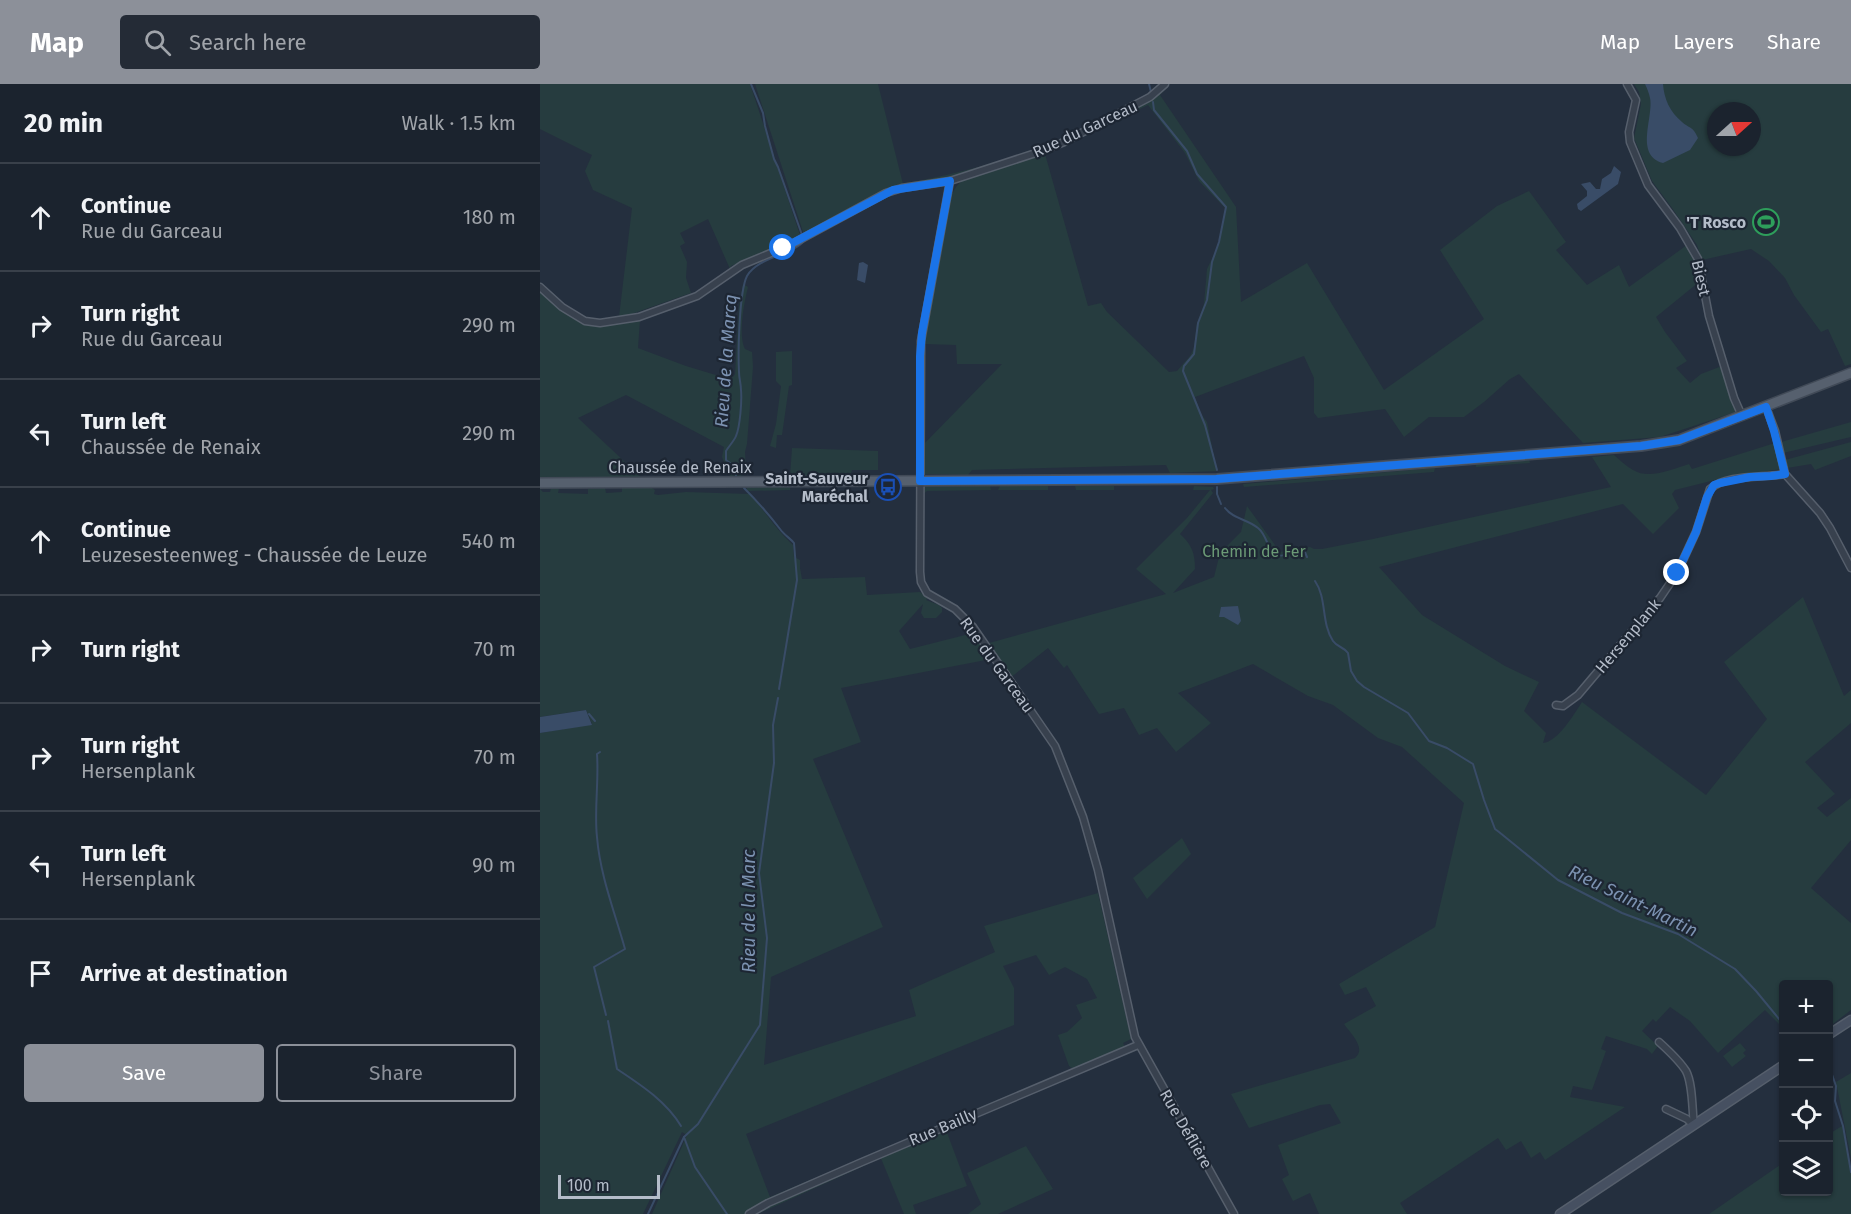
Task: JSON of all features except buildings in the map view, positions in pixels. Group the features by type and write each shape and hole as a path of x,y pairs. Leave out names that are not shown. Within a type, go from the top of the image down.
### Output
{"main road":[{"name":"Chaussée de Renaix","path":"540,483 1216,479 1641,446 1679,440 1851,372"}],"street":[{"name":"Rue du Garceau","path":"540,287 567,311 585,321 600,323 639,317 697,296 742,265 804,238 893,190 950,181 1044,150 1150,97 1165,84"},
{"name":"Biest","path":"1627,84 1636,100 1629,142 1648,185 1680,228 1698,259 1709,316 1734,398 1742,416"},
{"name":"Rue du Garceau","path":"950,181 922,333 920,356 921,582 927,593 956,609 973,627 1055,746 1083,817 1098,870 1134,1037 1138,1045"},
{"path":"1766,407 1785,474 1820,513 1851,568"},
{"name":"Hersenplank","path":"1556,705 1563,706 1578,695 1670,584 1685,559 1710,489 1717,484 1732,480 1785,474"},
{"path":"1830,1034 1851,1020"},
{"path":"1659,1042 1671,1052 1686,1071 1694,1125"},
{"name":"Rue Bailly","path":"749,1214 768,1203 862,1162 1138,1045"},
{"name":"Rue Déflière","path":"1138,1045 1234,1214"},
{"path":"1560,1214 1779,1068"},
{"path":"1666,1109 1694,1125"}],"green space":[{"path":"540,84 750,84 800,235 791,240 792,242 731,266 730,269 708,219 680,233 685,243 680,246 687,262 686,278 691,293 619,317 632,208 593,190 585,171 592,155 540,129"},
{"path":"755,84 878,84 903,184 882,191 870,200 869,198 851,208 851,211 822,223 823,225 804,235"},
{"path":"1170,84 1160,95 1236,207 1241,302 1307,263 1384,390 1484,319 1440,250 1497,206 1529,191 1566,242 1556,250 1587,285 1619,265 1629,287 1687,245 1695,255 1699,282 1656,317 1687,361 1676,368 1690,383 1701,374 1722,366 1736,412 1660,437 1583,443 1519,374 1464,417 1429,417 1404,437 1385,409 1318,418 1314,413 1314,378 1304,356 1195,397 1201,414 1207,422 1217,471 1170,473 1166,465 972,470 968,475 925,474 923,445 1002,364 957,364 956,345 925,344 932,289 934,289 935,273 938,269 936,268 950,193 953,193 968,177 1006,164 1006,166 1017,163 1017,161 1071,140 1045,154 1088,306 1101,303 1107,312 1169,372 1177,371 1190,356 1194,348 1197,323 1204,304 1207,269 1218,246 1226,209 1199,181 1185,153 1148,105 1085,136 1084,134 1146,102"},
{"name":"'T Rosco","path":"1634,84 1851,84 1851,364 1845,366 1828,329 1821,332 1794,295 1785,278 1769,261 1751,249 1702,260 1697,245 1652,181 1634,138 1641,104 1639,92"},
{"path":"1069,135 1050,145 990,166 949,177 907,185 906,183 989,164"},
{"path":"743,284 748,287 743,310 742,336 745,349 752,352 753,367 745,452 746,470 742,476 730,476 722,457 724,447 626,395 578,418 641,477 540,478 540,290 589,326 590,323 640,320 638,348 729,379 735,374 739,306"},
{"path":"917,341 919,341 919,452 916,452"},
{"path":"792,351 792,385 789,386 782,435 777,435 776,448 770,446 776,424 781,386 776,381 776,352"},
{"path":"1851,422 1851,437 1783,453 1781,442"},
{"path":"1851,442 1851,456 1815,470 1811,464 1787,468 1785,460"},
{"name":"Chemin de Fer","path":"1775,443 1781,469 1723,478 1675,490 1672,494 1679,508 1653,534 1623,504 1379,567 1422,615 1505,666 1539,682 1524,711 1546,733 1543,743 1560,733 1582,702 1706,795 1767,719 1724,662 1803,597 1844,696 1851,690 1851,723 1805,762 1835,794 1817,808 1827,817 1851,798 1851,840 1811,888 1851,923 1851,1010 1833,1024 1833,980 1779,980 1779,1024 1765,1010 1718,1053 1690,1021 1670,1007 1656,1022 1653,1019 1642,1031 1658,1046 1652,1054 1647,1049 1606,1036 1601,1049 1606,1051 1592,1090 1573,1086 1570,1097 1625,1107 1545,1160 1540,1152 1531,1158 1521,1141 1506,1150 1498,1138 1400,1203 1407,1214 1319,1214 1310,1193 1293,1201 1282,1179 1289,1175 1278,1145 1341,1123 1330,1104 1320,1105 1249,1128 1231,1094 1355,1058 1359,1050 1358,1045 1344,1024 1376,1006 1366,987 1345,995 1339,984 1435,927 1464,803 1402,747 1378,738 1333,705 1308,696 1253,664 1178,693 1211,723 1176,752 1157,728 1139,735 1124,708 1099,714 1067,665 1064,668 1048,648 1010,678 989,643 1166,594 1136,569 1187,518 1210,490 1193,490 1194,486 1213,487 1214,489 1180,534 1192,550 1195,569 1173,593 1214,577 1220,553 1241,532 1247,506 1280,552 1310,547 1322,549 1611,487 1592,457 1614,455 1633,470 1646,474 1668,471 1689,464 1692,469"},
{"path":"792,448 878,451 878,470 852,470 851,473 843,476 790,476"},
{"path":"1529,460 1530,463 1476,467 1476,464"},
{"path":"1435,468 1434,472 1244,487 1243,484"},
{"path":"990,486 991,490 927,491 923,494 925,487"},
{"path":"1000,486 1048,486 1048,490 998,490"},
{"path":"1075,486 1114,486 1114,490 1076,490"},
{"path":"747,487 790,487 790,490 747,491"},
{"path":"551,488 559,488 558,493 588,494 588,489 605,488 606,493 622,492 622,488 652,488 655,490 654,494 658,495 686,492 750,494 793,545 794,557 800,560 802,579 865,577 867,595 920,592 928,598 926,600 939,605 942,612 936,618 924,618 921,613 923,604 899,631 910,649 973,633 991,659 841,688 861,742 813,759 883,927 771,977 764,1065 916,1016 909,990 995,952 984,926 1098,893 1131,1039 1123,1043 1126,1049 1075,1070 1069,1066 1058,1035 1067,1032 1082,1018 1076,1005 1097,998 1087,979 1065,967 1049,975 1036,955 1003,966 1014,988 1014,1025 746,1134 770,1197 933,1128 933,1130 770,1199 745,1214 652,1214 687,1135 682,1132 643,1214 540,1214 540,733 592,724 586,710 540,717 540,489 543,492 550,492"},
{"path":"1182,838 1191,854 1147,899 1133,878"},
{"path":"1740,1043 1746,1050 1743,1053 1746,1056 1732,1067 1723,1056"},
{"path":"1851,1073 1851,1158 1836,1082"},
{"path":"1057,1075 1057,1077 958,1119 957,1117"},
{"path":"1842,1126 1851,1172 1851,1214 1709,1214 1779,1166 1779,1196 1833,1196 1833,1132"},
{"path":"944,1129 967,1186 913,1205 916,1214 904,1214 880,1156"},
{"path":"1026,1146 1053,1189 998,1214 968,1214 981,1204 967,1173"},
{"path":"867,1161 868,1164 760,1213 759,1209"}],"water":[{"path":"1645,84 1663,84 1666,100 1671,110 1693,130 1698,138 1690,150 1663,163 1654,159 1647,144 1651,106"},
{"path":"1614,166 1621,172 1618,184 1581,211 1578,209 1577,204 1587,196 1587,191 1581,184 1590,182 1596,189 1600,189 1602,179 1611,173"},
{"path":"863,262 868,265 865,283 857,280 859,263"},
{"path":"1238,606 1241,621 1238,625 1224,617 1219,617 1221,607"},
{"path":"586,710 592,725 540,733 540,717"}],"waterway":[{"name":"Rieu de la Marc","path":"751,84 763,113 774,159 802,235"},
{"path":"1149,84 1151,92"},
{"path":"1153,102 1154,110 1187,151 1197,174 1226,207 1219,242 1212,262 1207,300 1198,323 1194,354 1184,366 1183,371 1205,425 1217,470"},
{"name":"Rieu de la Marcq","path":"736,475 726,460 726,451 739,427 741,395 739,337 744,284 752,269 793,249 805,240"},
{"name":"Rieu Saint-Martin","path":"1217,487 1221,504"},
{"name":"Rieu de la Marcq","path":"744,488 794,543 797,580 779,689"},
{"path":"1225,508 1258,528 1276,556 1304,550 1307,557"},
{"name":"Rieu Saint-Martin","path":"1315,581 1321,595 1329,634 1335,643 1348,653 1351,671 1357,681 1408,713 1429,741 1447,748 1473,764 1495,829 1558,880 1622,913 1678,934 1735,969 1779,1019"},
{"name":"Rieu de la Marc","path":"648,1214 684,1137 698,1124 760,1025 767,938 759,873 774,763 773,725 778,698"},
{"path":"589,714 595,721"},
{"path":"600,752 597,754 596,817 599,851 625,949 594,967 606,1015"},
{"path":"608,1021 617,1069 660,1101 681,1126"},
{"name":"Rieu Saint-Martin","path":"1833,1077 1836,1086 1835,1101 1843,1126 1851,1172"},
{"path":"684,1137 695,1167 727,1214"}],"place":[{"name":"'T Rosco","path":"1766,222"},
{"name":"Saint-Sauveur Maréchal","path":"888,487"}],"route":[{"path":"783,248 893,190 950,181 922,333 920,481 1216,479 1641,446 1679,440 1766,407 1785,474 1750,477 1714,485 1710,489 1696,532 1677,573"}]}
